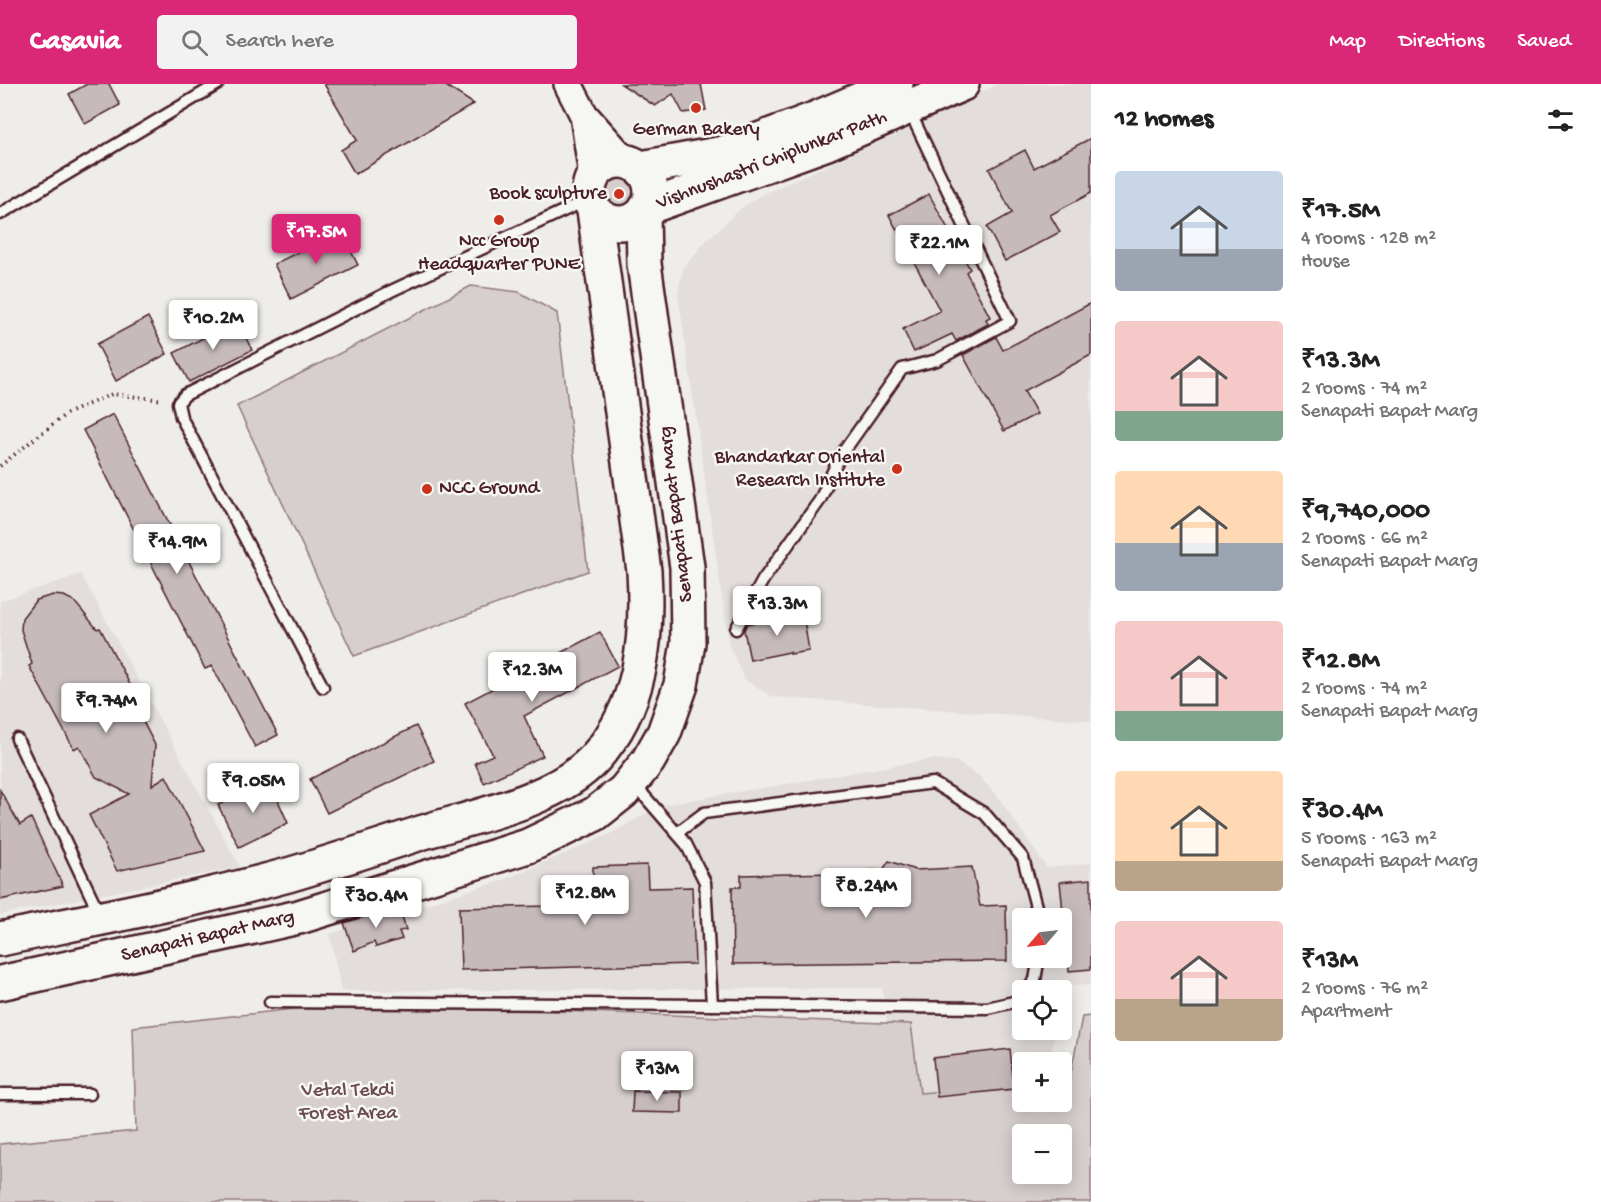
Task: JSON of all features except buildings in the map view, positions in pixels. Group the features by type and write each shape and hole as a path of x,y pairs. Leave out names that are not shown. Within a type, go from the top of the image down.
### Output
{"main road":[{"name":"Vishnushastri Chiplunkar Path","path":"633,164 724,153 817,118 902,96 963,84"},
{"name":"Vishnushastri Chiplunkar Path","path":"645,211 827,143 902,96"},
{"path":"606,163 633,164 650,184 651,197 645,211 627,222 615,223 604,218 592,195 606,163"},
{"name":"Senapati Bapat Marg","path":"0,939 287,875 513,805 571,778 594,760 625,715 639,674 645,638 646,604 592,195"},
{"name":"Senapati Bapat Marg","path":"0,983 299,917 528,846 595,814 624,791 648,761 664,733 681,685 688,643 687,567 644,264 645,211"}],"street":[{"path":"568,84 584,115 633,164"},
{"path":"584,115 592,195"}],"lane":[{"path":"0,214 218,84"},
{"path":"736,629 763,580 820,500 839,458 902,369 937,360 1011,321 902,96"},
{"path":"322,687 181,417 178,403 185,394 391,291 592,195"},
{"path":"17,739 101,918"},
{"path":"632,781 686,844 705,882 712,1005"},
{"path":"677,833 704,813 933,783 985,814 1023,858 1037,908"},
{"path":"270,1002 987,1008 1012,1002"},
{"path":"0,1094 90,1094"}],"path":[{"path":"0,466 66,414 112,394 148,396 178,403"}],"shaded area":[{"name":"Bhandarkar Oriental Research Institute","path":"998,84 1091,84 1091,721 772,697 744,679 729,646 678,293 683,269 701,246 741,208 765,193 893,136"},
{"path":"81,574 240,867 0,915 0,601"},
{"path":"932,759 956,761 980,777 998,797 1047,868 1091,863 1091,985 1072,986 1072,980 1012,980 1012,1040 1054,1040 1051,1052 1012,1052 1012,1100 900,1107 882,988 341,991 330,934 506,879 608,835 661,805"}],"green space":[{"path":"619,179 629,183 633,193 629,203 619,207 609,203 605,193 609,183"},
{"name":"NCC Ground","path":"471,286 519,292 557,313 588,571 354,656 237,406"},
{"name":"Vetal Tekdi Forest Area","path":"347,1003 911,1024 920,1093 1012,1086 1012,1112 1072,1112 1072,1067 1082,1017 1091,1016 1091,1202 0,1202 0,1144 136,1131 133,1027"}],"place":[{"name":"German Bakery","path":"696,108"},
{"name":"Book sculpture","path":"619,194"},
{"name":"Ncc Group Headquarter PUNE","path":"499,220"},
{"name":"Bhandarkar Oriental Research Institute","path":"897,469"},
{"name":"NCC Ground","path":"427,489"}]}
